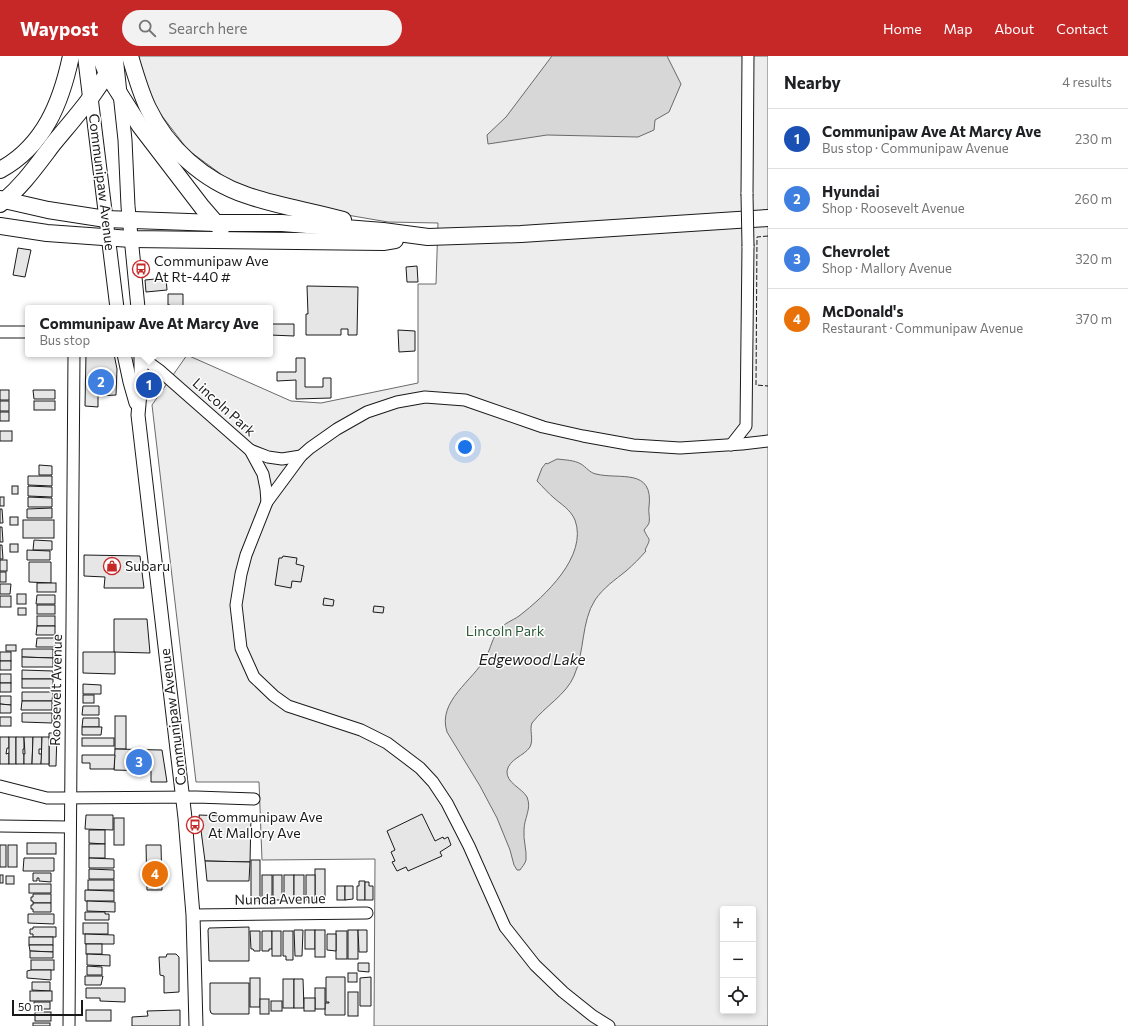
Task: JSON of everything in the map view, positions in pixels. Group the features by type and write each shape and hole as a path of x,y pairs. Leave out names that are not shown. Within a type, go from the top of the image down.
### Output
{"highway":[{"path":"0,170 22,156 42,133 52,116 60,96 70,56"},
{"name":"Communipaw Avenue","path":"86,56 91,97"},
{"path":"100,56 107,74 151,142 216,224 231,240"},
{"path":"2,201 27,177 91,97 107,74 116,56"},
{"path":"130,56 145,101 159,128 180,153 206,175 229,188 248,196 383,231"},
{"path":"2,201 106,219 216,224 282,223 383,231 428,237"},
{"path":"0,226 35,232 131,239 383,242 428,237 521,234 768,218"}],"main road":[{"name":"Communipaw Avenue","path":"116,56 125,148 129,220 138,305"},
{"name":"Communipaw Avenue","path":"91,97 117,305"},
{"name":"Communipaw Avenue","path":"125,357 138,409 183,798 193,916 196,1026"},
{"name":"Communipaw Avenue","path":"138,409 141,382 141,357"}],"street":[{"path":"731,445 746,426 748,56"},
{"path":"0,332 25,332"},
{"name":"Roosevelt Avenue","path":"69,1026 69,827 74,357"},
{"name":"Lincoln Park","path":"143,357 250,450 268,457 282,459 302,456"},
{"name":"Lincoln Park","path":"609,1026 593,1016 563,992 535,965 505,926 469,846 447,803 433,782 420,768 387,743 361,730 288,706 274,696 254,677 241,648 236,605 246,555 267,502 302,456 337,429 367,412 398,402 425,397 466,400 543,426 583,436 633,445 680,448 765,441"},
{"path":"746,426 754,436 765,441"},
{"name":"Lincoln Park","path":"250,450 263,474 267,502"},
{"path":"0,786 47,798 254,799"},
{"path":"0,826 69,827"},
{"name":"Nunda Avenue","path":"193,916 367,913"}],"shaded area":[{"name":"Lincoln Park","path":"131,56 768,56 768,1026 374,1026 375,859 262,860 259,782 196,782 152,405 186,357 192,357 291,401 321,403 418,383 418,284 436,284 438,223 388,222 318,210 237,186 188,150 159,112 137,71"}],"water":[{"path":"552,56 667,56 681,84 669,112 655,120 654,130 638,137 547,135 488,144 487,135 506,117"},
{"name":"Edgewood Lake","path":"557,459 569,460 578,463 596,474 633,478 646,486 649,494 649,523 644,530 649,541 645,550 646,551 629,569 598,595 587,618 580,657 574,676 561,695 532,723 532,741 530,747 508,767 507,775 509,779 525,794 529,806 524,826 526,860 520,870 517,870 497,818 480,786 447,732 445,721 447,711 452,701 486,657 499,630 541,598 562,574 570,561 575,547 577,534 575,520 568,510 537,481 542,468 546,463 547,464"}],"building":[{"path":"18,248 31,250 25,277 13,275"},
{"path":"417,266 418,282 407,282 406,267"},
{"path":"166,278 167,290 146,292 145,280"},
{"path":"307,286 358,287 357,335 348,335 348,329 341,329 341,335 306,335 306,314 308,314"},
{"path":"168,294 183,294 183,305 168,305"},
{"path":"273,324 294,324 294,336 273,335"},
{"path":"398,330 415,331 415,351 399,352"},
{"path":"86,357 115,357 117,369 116,395 98,396 98,407 85,406"},
{"path":"296,358 305,358 305,387 323,387 323,378 331,378 331,398 296,399 296,380 277,381 277,372 296,372"},
{"path":"0,390 9,390 9,400 0,400"},
{"path":"33,390 55,390 55,399 34,399"},
{"path":"0,401 9,401 9,411 0,411"},
{"path":"34,401 55,401 55,410 34,410"},
{"path":"0,412 9,412 9,421 0,421"},
{"path":"0,431 12,431 12,441 0,441"},
{"path":"39,465 52,466 52,475 39,475"},
{"path":"28,476 52,476 52,486 28,485"},
{"path":"12,486 18,486 18,494 12,494"},
{"path":"28,486 52,487 52,497 28,496"},
{"path":"0,497 4,497 4,506 0,506"},
{"path":"28,497 52,498 52,507 28,507"},
{"path":"52,508 52,518 27,518 27,509"},
{"path":"0,509 2,509 3,523 0,523"},
{"path":"10,517 18,517 18,525 10,525"},
{"path":"23,520 54,520 54,538 23,538"},
{"path":"0,527 2,527 3,542 0,542"},
{"path":"34,540 52,541 52,550 33,550"},
{"path":"10,544 18,544 18,552 10,552"},
{"path":"0,545 2,545 3,559 0,559"},
{"path":"27,550 50,551 50,560 27,560"},
{"name":"Subaru","path":"84,555 140,556 144,588 104,588 105,577 84,576"},
{"path":"283,556 297,558 296,564 304,566 301,582 292,581 291,588 275,585 279,558 282,558"},
{"path":"0,560 7,560 7,571 0,571"},
{"path":"29,562 51,562 51,583 29,582"},
{"path":"0,572 6,572 6,582 0,582"},
{"path":"37,583 56,583 56,592 37,592"},
{"path":"0,584 11,584 10,594 0,594"},
{"path":"17,594 26,594 26,604 17,604"},
{"path":"37,595 55,595 55,604 36,604"},
{"path":"0,596 11,596 11,607 0,607"},
{"path":"324,598 334,600 333,606 323,605"},
{"path":"37,605 55,605 55,614 37,614"},
{"path":"374,606 384,607 383,613 373,612"},
{"path":"18,608 26,608 26,615 18,615"},
{"path":"37,616 55,616 55,626 37,626"},
{"path":"114,619 147,619 150,653 114,652"},
{"path":"37,626 55,626 55,635 36,635"},
{"path":"37,638 55,638 55,647 36,647"},
{"path":"6,645 16,645 16,651 6,651"},
{"path":"22,649 53,649 53,658 22,657"},
{"path":"0,652 11,652 11,661 0,661"},
{"path":"83,652 115,652 115,674 83,673"},
{"path":"22,657 53,658 53,667 22,667"},
{"path":"0,661 11,661 11,670 0,670"},
{"path":"22,670 53,671 53,679 22,679"},
{"path":"0,674 11,674 11,683 0,683"},
{"path":"22,679 53,679 53,688 22,688"},
{"path":"0,683 11,683 11,692 0,692"},
{"path":"83,684 101,685 101,694 83,694"},
{"path":"22,692 53,692 52,701 22,701"},
{"path":"83,695 94,695 94,703 83,703"},
{"path":"0,696 11,696 11,705 0,704"},
{"path":"22,701 52,701 52,710 21,710"},
{"path":"0,704 11,705 11,713 0,713"},
{"path":"83,706 99,706 99,715 82,715"},
{"path":"22,713 52,713 52,723 22,722"},
{"path":"115,716 126,716 126,749 115,749"},
{"path":"0,717 11,717 11,726 0,726"},
{"path":"83,718 99,718 99,727 82,727"},
{"path":"82,727 102,727 101,735 82,735"},
{"path":"49,733 57,733 56,766 49,766"},
{"path":"0,737 9,737 9,748 7,748 6,754 9,753 9,764 0,764"},
{"path":"9,737 16,737 16,764 9,764"},
{"path":"16,737 24,737 24,764 16,764"},
{"path":"24,737 33,737 32,764 24,764"},
{"path":"33,737 42,737 42,749 39,749 39,754 42,754 41,764 32,764"},
{"path":"42,737 49,737 49,764 41,764"},
{"path":"82,738 114,738 114,746 82,746"},
{"path":"115,749 162,750 167,782 151,782 151,771 114,770"},
{"path":"82,755 115,755 114,769 90,769 90,763 82,763"},
{"path":"422,814 435,841 443,837 444,839 448,837 451,845 440,852 442,856 408,871 406,867 397,871 392,862 395,861 391,852 395,850 387,831"},
{"path":"86,815 113,815 113,830 85,829"},
{"path":"199,815 251,817 250,862 205,861"},
{"path":"114,818 124,818 124,845 114,845"},
{"path":"89,830 105,830 105,844 89,843"},
{"path":"27,843 56,843 56,854 27,854"},
{"path":"89,844 105,844 105,858 89,858"},
{"path":"0,845 6,845 6,867 0,867"},
{"path":"8,845 17,845 17,867 8,867"},
{"path":"146,845 161,845 162,890 147,890"},
{"path":"24,858 54,858 54,871 23,871"},
{"path":"89,858 114,859 114,868 89,868"},
{"path":"251,860 260,860 260,901 251,901"},
{"path":"205,861 250,862 249,881 207,881"},
{"path":"89,869 114,870 114,879 89,879"},
{"path":"315,869 325,869 325,898 315,898"},
{"path":"33,873 51,873 51,882 39,881 39,878 37,878 37,881 33,881"},
{"path":"0,875 3,875 3,883 0,883"},
{"path":"262,875 272,875 272,899 262,899"},
{"path":"273,875 282,875 282,900 273,900"},
{"path":"284,875 294,875 294,900 284,900"},
{"path":"294,875 304,875 304,900 294,900"},
{"path":"306,875 315,875 315,900 306,900"},
{"path":"6,876 14,876 14,884 6,884"},
{"path":"88,880 114,880 114,890 88,890"},
{"path":"359,881 365,881 365,900 357,900 357,886 359,886"},
{"path":"365,882 369,882 369,886 373,886 373,900 365,900"},
{"path":"29,884 51,884 51,893 29,893"},
{"path":"337,886 345,886 345,900 337,900"},
{"path":"345,886 353,886 353,899 345,900"},
{"path":"85,890 114,891 114,901 85,901"},
{"path":"33,894 51,894 51,903 33,903 33,901 31,901 31,897 33,897"},
{"path":"87,901 115,902 115,912 87,911"},
{"path":"33,903 51,903 51,912 33,912 31,905 33,905"},
{"path":"85,912 105,912 105,914 109,914 109,920 85,920"},
{"path":"28,914 54,914 54,924 28,923"},
{"path":"83,923 108,923 108,934 83,934"},
{"path":"33,927 56,927 56,937 33,937 33,934 30,934 30,929 33,929"},
{"path":"249,927 249,961 209,961 209,928"},
{"path":"294,930 303,930 302,956 295,956"},
{"path":"305,930 315,930 315,949 305,949"},
{"path":"315,930 325,930 325,957 315,957"},
{"path":"348,930 358,930 358,959 348,959"},
{"path":"358,930 367,930 367,952 359,952"},
{"path":"250,931 260,931 260,951 254,951 251,949"},
{"path":"262,931 272,931 272,949 269,949 269,951 262,951"},
{"path":"272,931 281,931 281,956 272,956"},
{"path":"283,931 293,931 293,960 286,960 286,956 283,956"},
{"path":"336,931 347,931 347,959 336,959"},
{"path":"85,934 114,935 114,944 85,944"},
{"path":"327,934 336,934 336,951 327,950"},
{"path":"29,937 53,937 53,945 29,945"},
{"path":"86,944 102,944 102,954 86,954"},
{"path":"29,945 53,945 53,952 30,951"},
{"path":"30,951 53,952 53,958 30,958"},
{"path":"87,954 110,955 110,966 87,965"},
{"path":"167,954 176,954 179,957 179,992 164,993 164,976 160,975 159,957 166,957"},
{"path":"31,960 54,960 54,970 31,970"},
{"path":"358,963 369,963 369,972 358,971"},
{"path":"87,966 102,967 102,975 87,975"},
{"path":"51,970 51,980 27,978 27,971"},
{"path":"348,973 357,973 357,982 348,982"},
{"path":"85,976 103,976 101,985 85,985"},
{"path":"326,977 345,977 345,1015 325,1015 325,1003 329,1003 326,1002"},
{"path":"371,977 371,1006 360,1006 360,978"},
{"path":"250,978 260,978 260,1007 250,1007"},
{"path":"283,979 294,979 294,1008 283,1008"},
{"path":"294,979 303,979 304,1008 294,1008"},
{"path":"32,982 50,982 50,991 32,990"},
{"path":"210,983 249,983 249,1014 211,1013"},
{"path":"86,988 125,988 125,1002 100,1001 100,998 86,998"},
{"path":"315,988 325,988 325,1009 315,1009"},
{"path":"30,991 52,991 52,1001 30,1001"},
{"path":"348,992 358,992 358,1016 348,1016"},
{"path":"304,998 315,998 315,1011 304,1011"},
{"path":"260,999 269,999 269,1014 260,1014"},
{"path":"271,1001 282,1001 282,1011 271,1011"},
{"path":"34,1002 50,1002 50,1009 34,1009"},
{"path":"86,1010 111,1010 111,1021 86,1021"},
{"path":"180,1010 180,1026 132,1026 132,1017 148,1016 147,1011"},
{"path":"35,1012 51,1012 51,1021 35,1021"},
{"path":"33,1023 50,1023 50,1026 33,1026"}],"fence":[{"path":"768,236 757,237 756,385 768,386"}],"place":[{"name":"Communipaw Ave At Rt-440 #","path":"141,269"},
{"name":"Hyundai","path":"101,382"},
{"name":"Communipaw Ave At Marcy Ave","path":"149,385"},
{"name":"Subaru","path":"112,566"},
{"name":"Chevrolet","path":"139,762"},
{"name":"Communipaw Ave At Mallory Ave","path":"195,825"},
{"name":"McDonald's","path":"155,874"}]}
